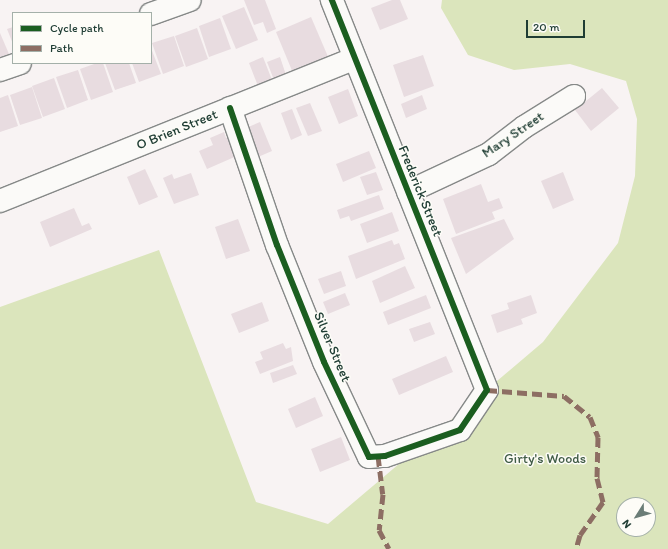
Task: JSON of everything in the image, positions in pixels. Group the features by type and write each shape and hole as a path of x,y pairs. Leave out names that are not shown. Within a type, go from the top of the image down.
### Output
{"street":[{"path":"152,14 190,0"},
{"name":"Frederick Street","path":"332,0 487,390"},
{"name":"O Brien Street","path":"0,201 354,58"},
{"path":"0,70 17,64"},
{"name":"Mary Street","path":"408,192 489,154 524,127 574,96"},
{"name":"Silver Street","path":"230,108 292,281 324,362 369,457 385,456 460,430 487,390"}],"green space":[{"name":"Girty's Woods","path":"442,0 668,0 668,549 0,549 0,307 159,250 256,502 328,524 543,342 618,243 635,176 637,119 626,81 570,64 514,70 468,55 441,8"}],"building":[{"path":"244,0 265,0 276,29 267,33 263,22 254,25"},
{"path":"392,0 400,0 408,19 380,30 371,8"},
{"path":"244,7 258,40 236,49 222,16"},
{"path":"311,17 329,59 293,73 276,32"},
{"path":"220,18 231,49 209,57 199,26"},
{"path":"12,27 12,42 7,29"},
{"path":"197,28 208,59 186,67 175,36"},
{"path":"0,33 9,54 0,57"},
{"path":"174,36 184,66 163,74 152,43"},
{"path":"152,51 161,74 139,82 132,64 152,64"},
{"path":"423,55 434,86 404,97 393,65"},
{"path":"263,57 272,80 258,86 249,63"},
{"path":"280,57 286,75 274,80 267,62"},
{"path":"94,64 103,64 113,92 91,100 80,69"},
{"path":"105,64 129,64 136,83 115,90"},
{"path":"78,70 88,100 67,108 56,77"},
{"path":"54,78 65,109 43,117 32,86"},
{"path":"32,87 42,118 20,125 10,95"},
{"path":"602,88 619,108 591,131 575,110"},
{"path":"348,89 358,116 339,124 328,97"},
{"path":"8,95 18,126 0,132 0,98"},
{"path":"422,95 427,109 406,118 401,104"},
{"path":"310,103 322,131 308,136 296,108"},
{"path":"292,109 302,135 291,140 281,113"},
{"path":"260,122 272,151 258,157 246,128"},
{"path":"224,132 226,138 230,135 239,155 207,169 199,151 213,145 210,138"},
{"path":"369,151 376,168 343,182 336,164"},
{"path":"145,169 158,197 139,205 127,177"},
{"path":"376,172 383,190 367,195 360,177"},
{"path":"563,172 574,200 553,209 541,181"},
{"path":"191,173 199,195 174,204 163,178 172,174 174,179"},
{"path":"481,184 488,202 499,198 503,208 492,212 495,219 456,234 443,199"},
{"path":"379,195 384,209 351,221 349,216 340,219 337,210"},
{"path":"74,208 82,226 89,223 92,229 50,247 40,222"},
{"path":"392,212 399,231 367,243 360,224"},
{"path":"238,219 250,251 226,259 215,227"},
{"path":"504,219 514,239 466,274 451,238"},
{"path":"392,240 394,245 399,243 405,259 356,279 348,256"},
{"path":"405,266 415,288 380,303 372,281"},
{"path":"341,271 346,286 324,294 318,279"},
{"path":"345,293 350,305 328,314 323,302"},
{"path":"426,295 431,308 388,325 383,312"},
{"path":"531,295 537,313 521,319 523,324 497,333 491,315 509,309 507,303"},
{"path":"262,302 269,321 239,333 231,314"},
{"path":"430,322 435,334 414,342 409,329"},
{"path":"283,343 286,349 291,347 293,361 260,374 255,362 263,359 260,352"},
{"path":"446,356 453,372 399,395 392,379"},
{"path":"293,365 297,374 273,383 270,373"},
{"path":"315,397 323,416 296,428 288,409"},
{"path":"341,437 350,460 320,472 311,449"}],"marked path":[{"path":"487,390 564,396 590,417 598,437 597,478 603,502 580,535 576,549"},
{"path":"378,456 383,494 379,530 389,549"}],"cycle path":[{"path":"230,108 277,245 324,362 369,457 385,456 460,430 487,390 332,0"}]}
